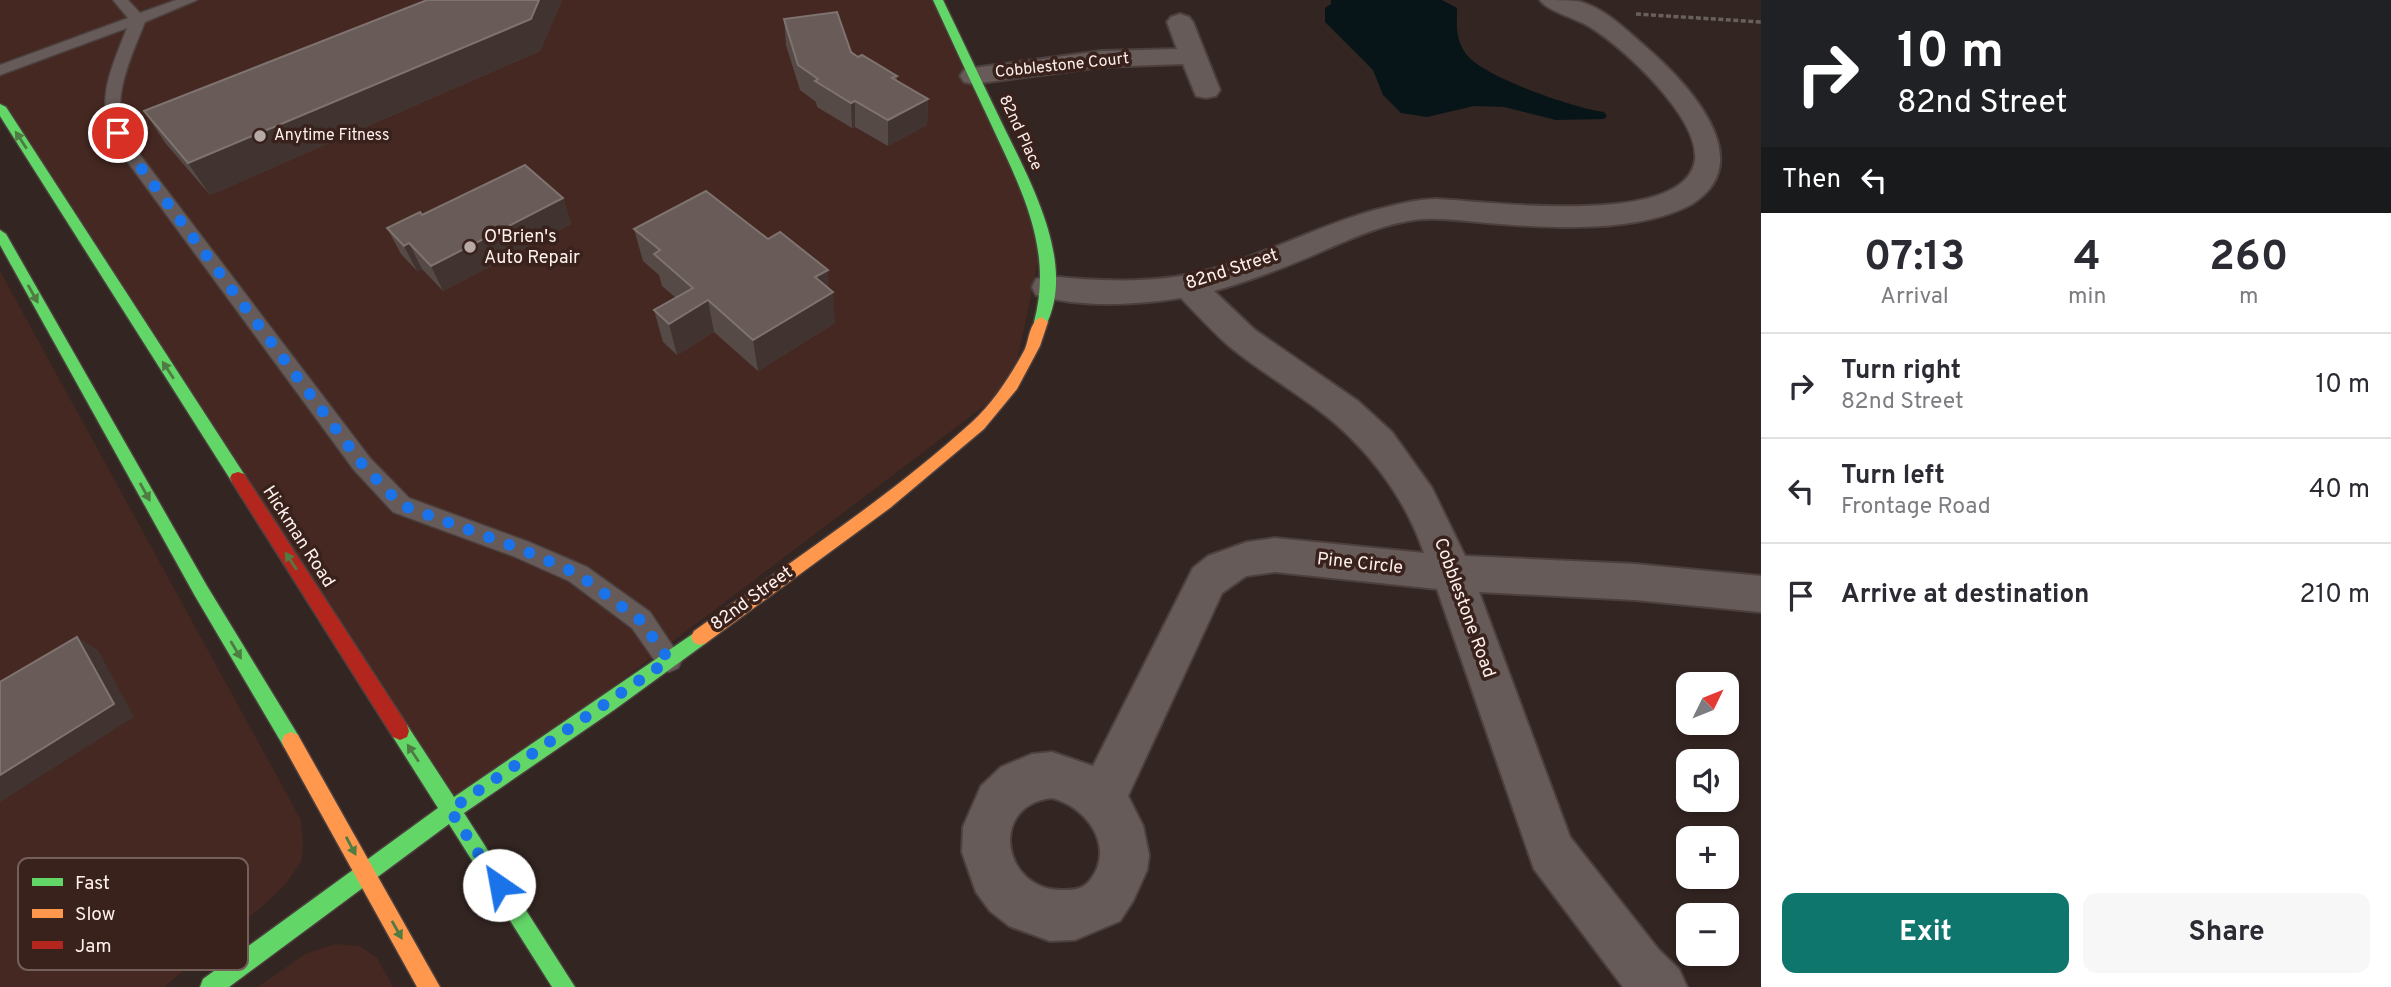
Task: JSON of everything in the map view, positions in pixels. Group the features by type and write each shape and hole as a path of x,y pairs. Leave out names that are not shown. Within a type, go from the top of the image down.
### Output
{"main road":[{"name":"82nd Place","path":"937,0 1032,202 1044,234 1048,287"},
{"name":"Hickman Road","path":"0,107 565,987"},
{"path":"0,234 201,592 328,803 429,987"},
{"name":"82nd Street","path":"248,959 450,810 669,660 884,503 979,425 1012,385 1033,346 1045,309 1048,287"},
{"name":"82nd Street","path":"211,987 234,970"}],"street":[{"name":"82nd Street","path":"1048,287 1093,293 1137,293 1189,286 1232,273 1363,222 1405,211 1436,209 1624,214 1656,208 1682,197 1699,183 1709,165 1708,140 1698,117 1662,74 1573,6"},
{"path":"1181,22 1206,90"},
{"name":"Cobblestone Court","path":"973,76 1088,60 1194,56"},
{"name":"Cobblestone Road","path":"1189,286 1248,343 1326,397 1363,427 1397,463 1423,502 1452,573 1551,852 1642,968 1661,987"},
{"name":"Pine Circle","path":"1102,799 1207,582 1222,567 1247,557 1275,555 1452,573 1634,582 1761,594"}],"lane":[{"path":"0,57 129,10 173,0"},
{"path":"0,70 129,10 190,0"},
{"path":"129,10 114,101 113,118 118,133 130,153 362,464 401,505 521,549 578,574 640,620 669,660"}],"path":[{"path":"1573,6 1625,15 1666,14 1761,22"}],"shaded area":[{"path":"0,0 938,0 1044,234 1012,385 450,810 0,107"},
{"path":"1331,0 1442,0 1457,8 1460,43 1466,54 1476,63 1530,90 1604,112 1607,116 1604,119 1556,120 1504,107 1474,106 1427,117 1401,113 1383,95 1373,70 1325,22 1325,8 1331,4"},
{"path":"0,271 301,820 303,845 301,862 286,884 248,918 248,858 18,858 18,970 185,970 164,987 0,987"},
{"path":"336,944 360,946 377,958 393,987 257,987 307,953"}],"building":[{"path":"427,0 539,0 531,19 188,163 144,111"},
{"path":"837,12 851,52 858,57 862,55 897,76 892,78 928,99 888,120 855,101 851,103 815,81 818,79 798,65 784,19"},
{"path":"525,165 563,198 431,266 409,243 404,246 387,228 420,212 422,215"},
{"path":"706,191 768,239 780,232 828,270 815,277 833,292 753,340 708,300 669,324 654,310 693,288 654,254 660,250 634,229"},
{"path":"77,637 114,704 0,775 0,682"}],"traffic: fast":[{"path":"938,0 1038,217 1048,277 1041,322"},
{"path":"0,107 238,478"},
{"path":"0,234 201,591 291,741"},
{"path":"248,960 500,775 608,704 700,637"},
{"path":"400,731 564,987"},
{"path":"211,987 234,970"}],"traffic: slow":[{"path":"700,637 884,503 979,425 1012,385 1033,346 1041,322"},
{"path":"291,741 429,987"}],"traffic: jam":[{"path":"238,478 400,731"}],"place":[{"name":"Anytime Fitness","path":"260,136"},
{"name":"O'Brien's Auto Repair","path":"470,247"}],"route":[{"path":"118,133 130,153 362,464 401,505 521,549 578,574 640,620 669,660 450,810 499,885"}]}
